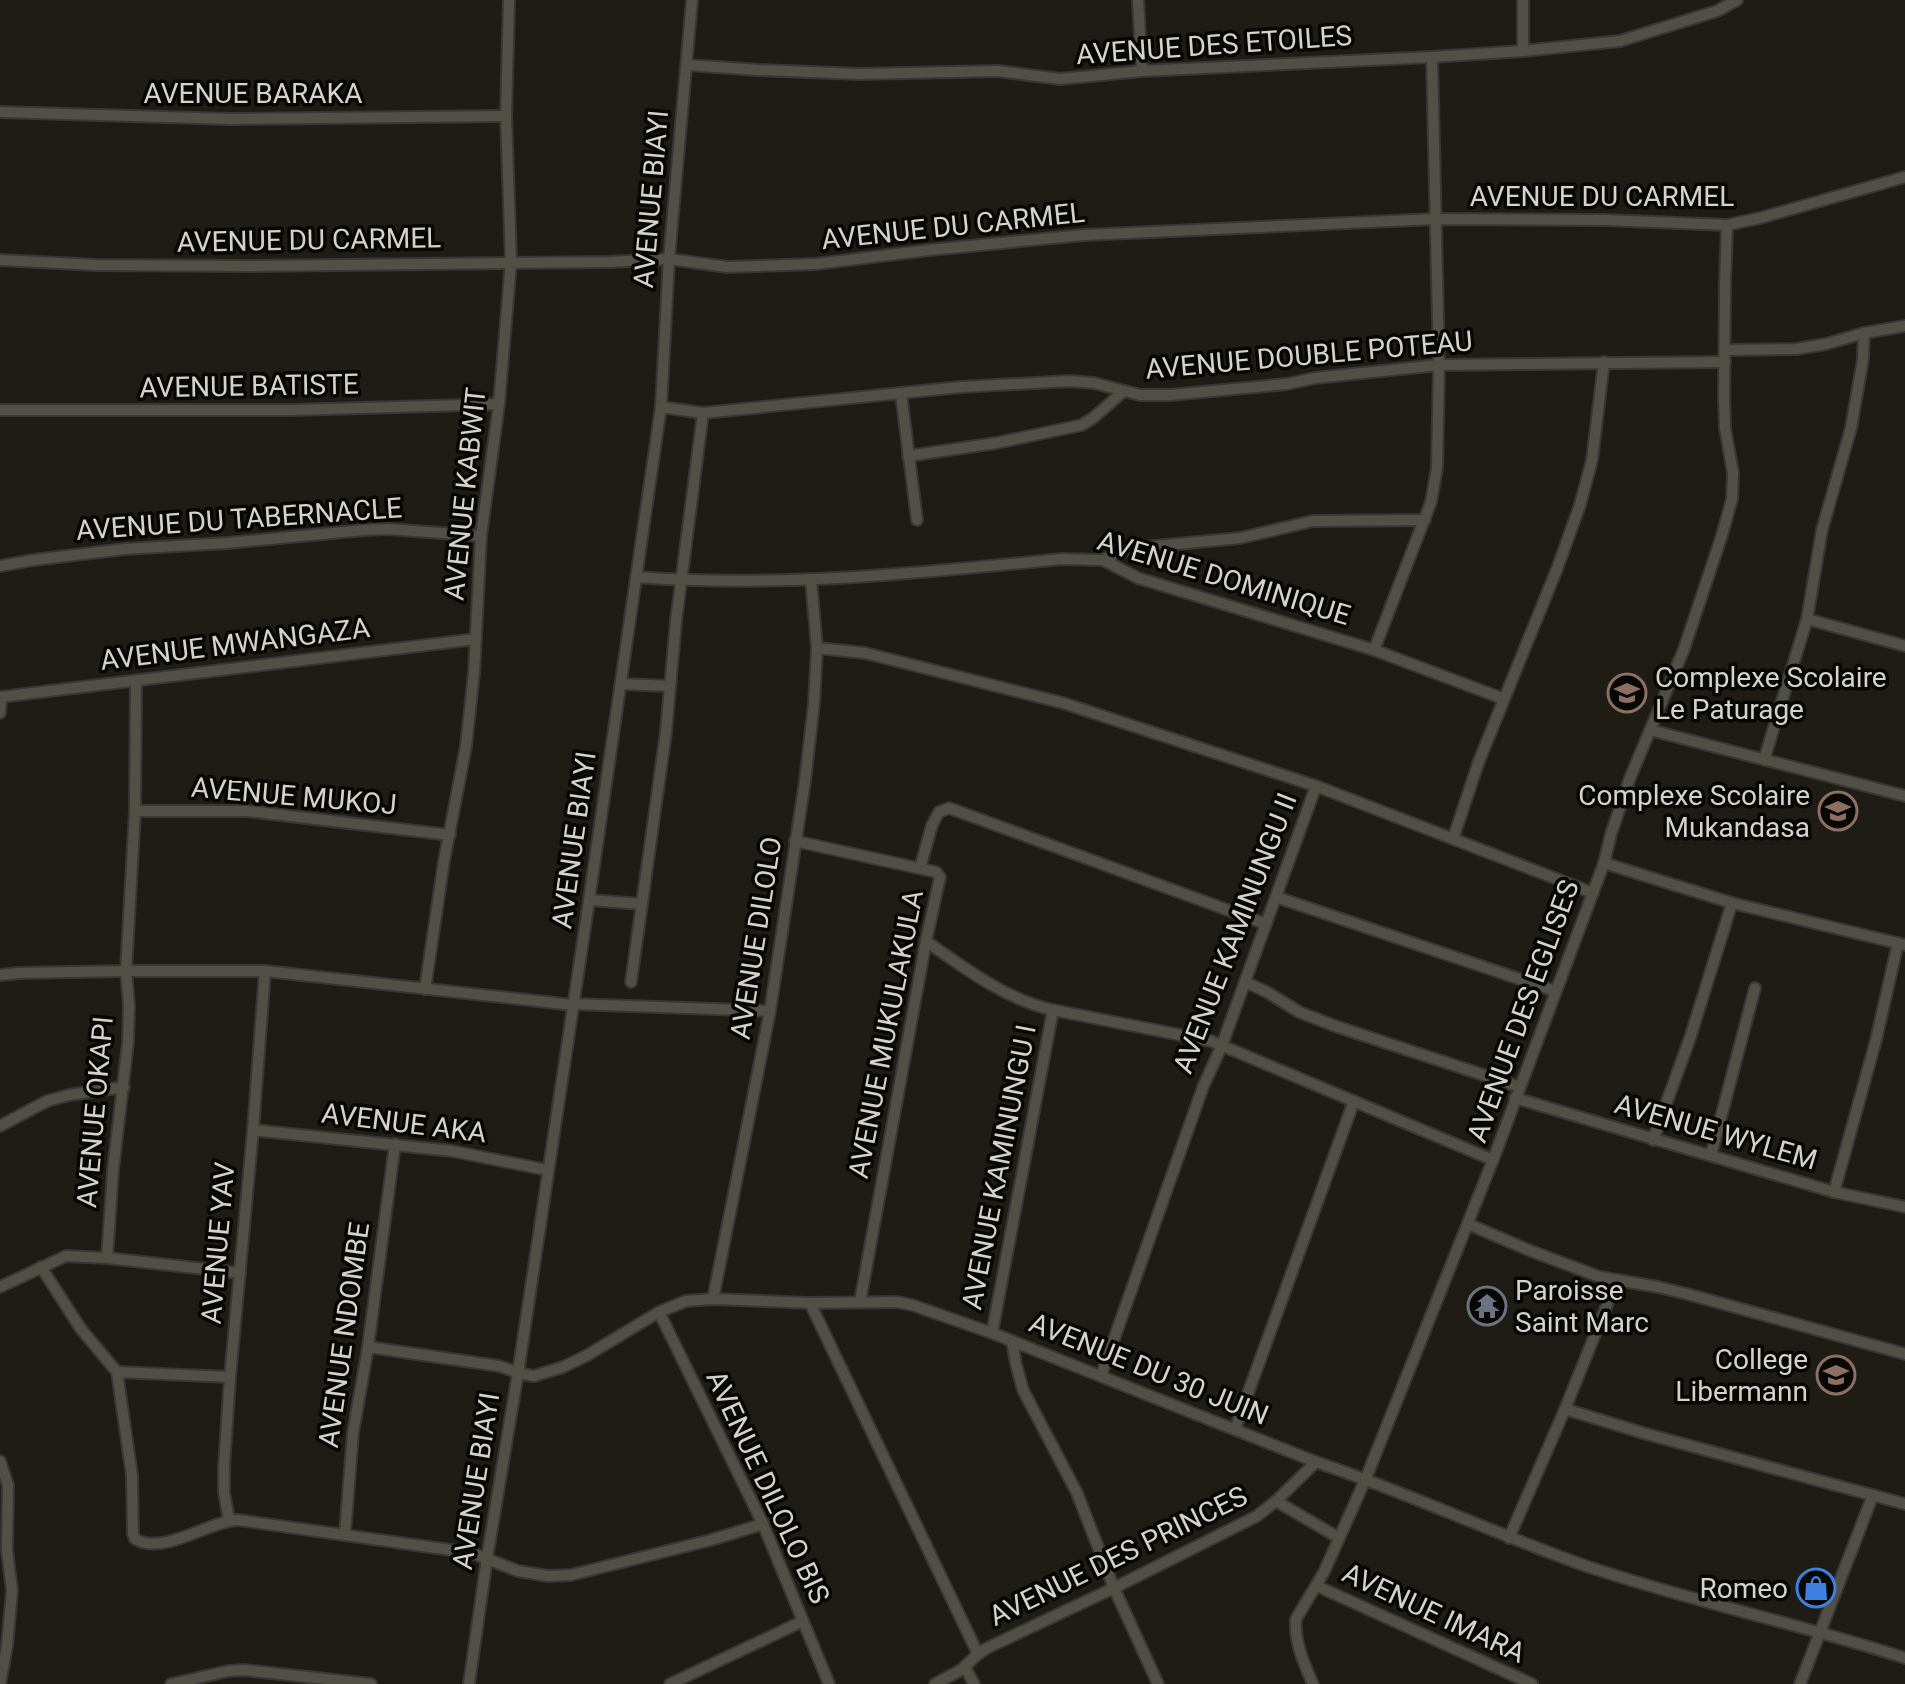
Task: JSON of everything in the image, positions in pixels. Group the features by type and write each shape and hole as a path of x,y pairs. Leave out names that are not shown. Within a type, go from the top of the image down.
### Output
{"street":[{"name":"AVENUE KABWIT","path":"425,989 466,746 481,536 499,404 511,262 506,116 509,0"},
{"name":"AVENUE BIAYI","path":"469,1684 661,407 669,259 692,0"},
{"path":"1138,0 1142,71"},
{"path":"1523,0 1523,51"},
{"name":"AVENUE DES ETOILES","path":"687,65 859,74 998,71 1060,79 1142,71 1432,57 1620,41 1717,11 1737,0"},
{"path":"1374,650 1425,520 1437,468 1439,365 1432,57"},
{"name":"AVENUE BARAKA","path":"0,112 230,119 506,116"},
{"name":"AVENUE DU CARMEL","path":"0,260 96,265 231,266 669,259 727,267 816,264 1084,235 1435,219 1605,220 1727,225 1905,177"},
{"name":"AVENUE DES EGLISES","path":"1313,1684 1301,1655 1296,1619 1317,1586 1366,1478 1468,1224 1604,863 1630,778 1684,649 1722,535 1732,499 1733,473 1725,428 1727,225"},
{"name":"AVENUE DOUBLE POTEAU","path":"661,407 703,413 961,387 1070,381 1094,383 1140,395 1170,395 1439,365 1725,356 1796,349 1905,326"},
{"path":"1764,760 1807,619 1817,552 1851,428 1863,359 1864,333"},
{"path":"1453,839 1479,761 1580,505 1592,460 1604,362"},
{"path":"908,456 996,443 1082,425 1124,391"},
{"path":"901,394 917,520"},
{"name":"AVENUE BATISTE","path":"0,410 141,412 499,404"},
{"path":"631,982 666,732 681,580 703,413"},
{"path":"1103,560 1134,548 1240,538 1313,521 1425,520"},
{"name":"AVENUE DU TABERNACLE","path":"0,566 125,549 259,541 364,530 400,529 481,536"},
{"name":"AVENUE DOMINIQUE","path":"636,577 811,580 1062,559 1103,560 1138,578 1374,650 1504,699"},
{"name":"AVENUE DILOLO","path":"713,1299 770,1011 812,729 817,648 811,580"},
{"path":"1807,619 1905,646"},
{"name":"AVENUE MWANGAZA","path":"1,697 476,639"},
{"path":"817,648 865,653 1072,705 1316,786"},
{"name":"AVENUE OKAPI","path":"107,1258 129,1021 126,971 135,811 136,681"},
{"path":"621,684 670,686"},
{"path":"0,713 1,697"},
{"path":"1650,730 1905,796"},
{"name":"AVENUE KAMINUNGU II","path":"1101,1376 1197,1102 1222,1045 1316,786 1593,893"},
{"path":"920,868 932,825 939,812 949,808 1266,924"},
{"name":"AVENUE MUKOJ","path":"135,811 247,811 450,835"},
{"name":"AVENUE MUKULAKULA","path":"795,841 920,868 936,872 940,877 860,1302"},
{"path":"1604,863 1732,903 1902,944 1834,1192"},
{"path":"1276,897 1555,991"},
{"path":"589,900 642,904"},
{"path":"1653,1140 1690,1038 1732,903"},
{"path":"926,941 1018,998 1053,1010 1222,1045 1493,1160"},
{"path":"0,975 265,971 573,1005 770,1011"},
{"name":"AVENUE YAV","path":"229,1520 224,1479 230,1377 265,971"},
{"path":"1245,982 1299,1012 1335,1026 1520,1087"},
{"path":"1711,1155 1755,988"},
{"name":"AVENUE KAMINUNGU I","path":"992,1333 1053,1010"},
{"path":"0,1126 47,1101 124,1087"},
{"name":"AVENUE WYLEM","path":"1515,1098 1834,1192 1905,1207"},
{"path":"1235,1429 1354,1101"},
{"name":"AVENUE AKA","path":"253,1130 395,1144 475,1155 547,1170"},
{"name":"AVENUE NDOMBE","path":"345,1533 353,1433 368,1347 395,1144"},
{"path":"1468,1224 1584,1272 1687,1294 1905,1354"},
{"path":"0,1287 66,1256 240,1273"},
{"path":"41,1267 81,1329 117,1372 132,1476 132,1529 135,1539 143,1543 175,1540 229,1520 238,1520 472,1553 529,1574 548,1576 571,1575 763,1524"},
{"path":"1509,1538 1617,1280"},
{"name":"AVENUE DU 30 JUIN","path":"368,1347 499,1366 534,1376 586,1356 659,1312 686,1301 886,1302 912,1305 992,1333 1589,1567 1905,1658"},
{"path":"810,1303 978,1654"},
{"name":"AVENUE DILOLO BIS","path":"659,1312 763,1524 829,1684"},
{"name":"AVENUE KAMINUNGU I","path":"1012,1341 1023,1390 1077,1493 1114,1588 1158,1684"},
{"path":"117,1372 230,1377"},
{"path":"1565,1409 1905,1504"},
{"path":"0,1461 8,1485 7,1550 12,1591 0,1684"},
{"name":"AVENUE DES PRINCES","path":"935,1684 965,1667 978,1654 1257,1516 1316,1462"},
{"path":"1800,1684 1873,1495"},
{"path":"1276,1501 1339,1538"},
{"name":"AVENUE IMARA","path":"1317,1586 1532,1684"},
{"path":"670,1684 803,1621"},
{"path":"965,1667 974,1684"},
{"path":"171,1684 244,1670 371,1684"}],"place":[{"name":"Complexe Scolaire Le Paturage","path":"1627,693"},
{"name":"Complexe Scolaire Mukandasa","path":"1838,811"},
{"name":"Paroisse Saint Marc","path":"1487,1306"},
{"name":"College Libermann","path":"1836,1375"},
{"name":"Romeo","path":"1816,1588"}]}
